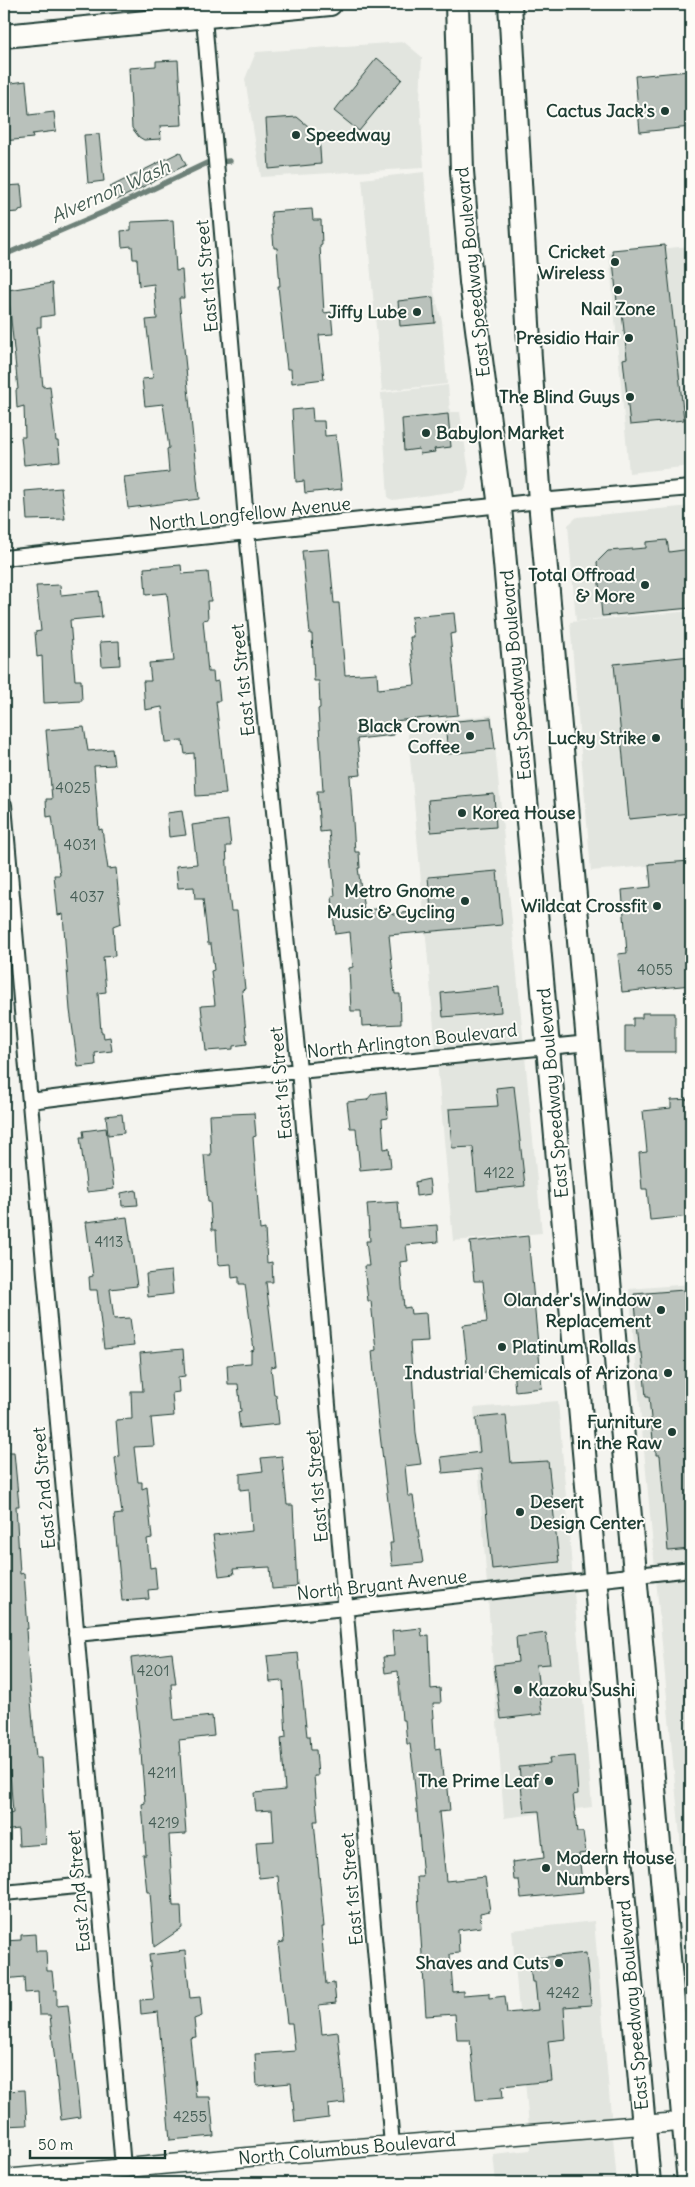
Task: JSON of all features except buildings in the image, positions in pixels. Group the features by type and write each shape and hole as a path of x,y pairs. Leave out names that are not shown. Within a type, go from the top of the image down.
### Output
{"main road":[{"path":"4,36 204,18 330,4"},
{"name":"East Speedway Boulevard","path":"457,4 462,171 472,282 500,507 649,2183"},
{"path":"510,4 540,502 635,1575 687,2121 689,2183"}],"street":[{"name":"East 1st Street","path":"204,18 247,532 300,1070 392,2145"},
{"name":"North Longfellow Avenue","path":"4,558 691,488"},
{"name":"East 2nd Street","path":"4,805 123,2167"},
{"name":"North Arlington Boulevard","path":"30,1101 300,1070 589,1042"},
{"name":"North Bryant Avenue","path":"76,1634 346,1608 691,1569"},
{"path":"4,1894 98,1884"},
{"name":"North Columbus Boulevard","path":"4,2179 123,2167 687,2121"}],"shaded area":[{"path":"404,42 422,57 420,100 424,168 261,177 245,79 256,52"},
{"path":"424,172 434,292 442,321 447,384 382,391 362,179"},
{"path":"691,246 691,466 629,473 609,253"},
{"path":"448,385 450,412 460,412 469,472 465,490 393,500 388,498 381,393"},
{"path":"691,506 691,609 576,621 568,525 577,517"},
{"path":"691,611 691,862 591,871 570,622"},
{"path":"492,715 542,1233 453,1241 407,724"},
{"path":"691,1284 691,1955 629,1289"},
{"path":"558,1401 592,1807 504,1818 474,1408"},
{"path":"594,1921 617,2183 496,2183 493,2154 531,2150 512,1930"}],"waterway":[{"name":"Alvernon Wash","path":"4,255 104,212 207,163 230,161"}],"place":[{"name":"Cactus Jack's","path":"665,111"},
{"name":"Speedway","path":"296,135"},
{"name":"Cricket Wireless","path":"615,262"},
{"name":"Nail Zone","path":"618,290"},
{"name":"Jiffy Lube","path":"417,312"},
{"name":"Presidio Hair","path":"629,338"},
{"name":"The Blind Guys","path":"630,397"},
{"name":"Babylon Market","path":"426,433"},
{"name":"Total Offroad & More","path":"645,585"},
{"name":"Black Crown Coffee","path":"470,736"},
{"name":"Lucky Strike","path":"656,738"},
{"name":"Korea House","path":"462,813"},
{"name":"Metro Gnome Music & Cycling","path":"465,901"},
{"name":"Wildcat Crossfit","path":"657,906"},
{"name":"Olander's Window Replacement","path":"661,1310"},
{"name":"Platinum Rollas","path":"502,1347"},
{"name":"Industrial Chemicals of Arizona","path":"668,1373"},
{"name":"Furniture in the Raw","path":"672,1432"},
{"name":"Desert Design Center","path":"520,1512"},
{"name":"Kazoku Sushi","path":"518,1690"},
{"name":"The Prime Leaf","path":"549,1781"},
{"name":"Modern House Numbers","path":"546,1868"},
{"name":"Shaves and Cuts","path":"559,1963"}]}
